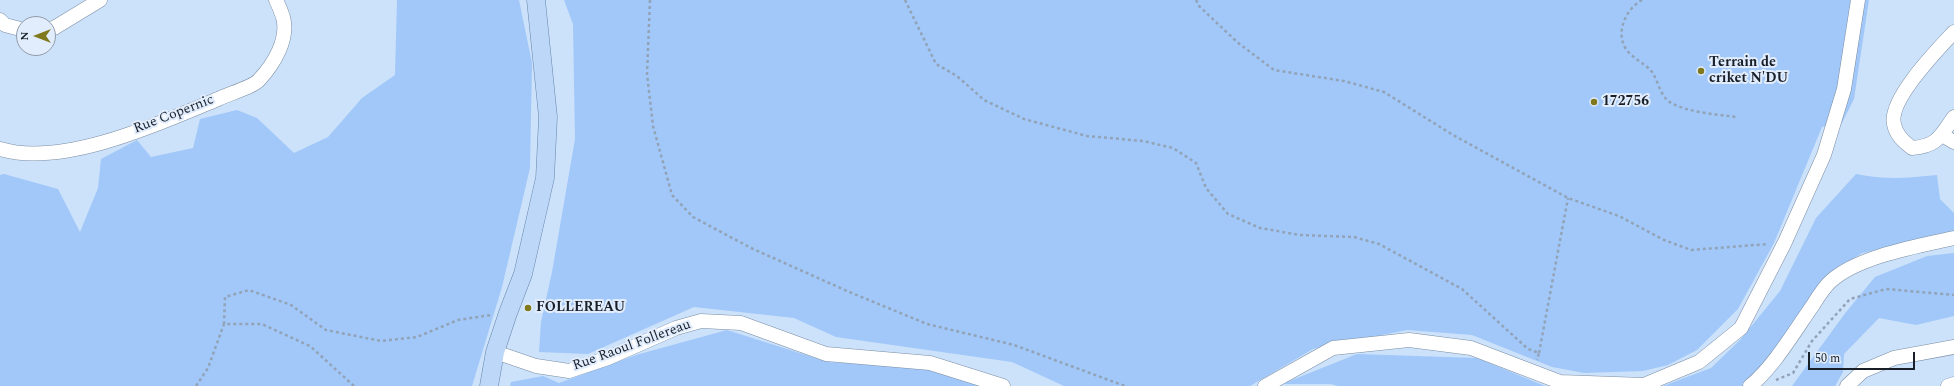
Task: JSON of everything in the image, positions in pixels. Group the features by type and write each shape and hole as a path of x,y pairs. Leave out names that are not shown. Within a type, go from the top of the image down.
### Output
{"main road":[{"path":"489,386 495,352 523,274 545,178 548,117 536,0"}],"street":[{"path":"56,27 100,0"},
{"name":"Rue Copernic","path":"0,149 13,153 42,154 70,150 159,123 258,81 275,58 284,36 283,18 276,0"},
{"path":"1265,386 1333,348 1409,340 1471,348 1565,384 1644,385 1699,362 1741,328 1785,242 1824,155 1844,89 1858,0"},
{"path":"0,20 5,25 16,28"},
{"path":"1954,32 1913,77 1897,105 1893,122 1899,137 1912,148 1927,147 1942,135 1954,118"},
{"path":"1942,135 1954,142"},
{"path":"1754,383 1832,281 1860,264 1913,246 1954,238"},
{"name":"Rue Raoul Follereau","path":"495,352 536,366 569,371 608,358 676,328 701,321 741,323 826,354 930,363 1003,386"},
{"path":"1847,386 1863,371 1894,358 1954,347"},
{"path":"1948,386 1954,384"}],"path":[{"path":"650,0 647,74 653,126 672,195 693,217 751,248 847,291 927,324 1014,345 1125,386"},
{"path":"905,0 936,64 957,76 984,100 1024,119 1087,136 1143,141 1173,148 1196,163 1206,188 1228,214 1260,228 1300,235 1354,236 1379,244 1462,288 1528,349 1540,353"},
{"path":"1196,0 1199,6 1237,42 1274,70 1344,81 1384,92 1453,135 1568,198 1620,216 1664,240 1691,250 1785,242"},
{"path":"1642,0 1625,16 1622,30 1626,49 1651,71 1662,93 1672,104 1688,110 1736,117"},
{"path":"1532,372 1540,353 1568,198"},
{"path":"1754,383 1771,382 1793,373 1812,341 1850,299 1886,288 1954,295"},
{"path":"196,386 208,368 224,324 225,297 249,290 290,306 326,330 381,341 417,337 458,320 508,313"},
{"path":"224,324 262,324 310,346 354,386"}],"shaded area":[{"path":"397,0 519,0 532,63 530,168 502,287 472,386 0,386 0,175 4,174 58,189 80,232 98,188 101,159 137,140 151,157 193,148 200,119 237,110 257,118 294,153 328,137 362,98 395,75"},
{"path":"564,0 1869,0 1854,99 1842,123 1822,127 1774,243 1738,309 1697,350 1668,365 1643,371 1584,373 1552,367 1472,335 1407,330 1313,349 1250,386 1064,386 1012,362 836,337 794,318 694,307 588,354 539,352 541,322 552,272 575,139 573,24"},
{"path":"1856,174 1896,178 1937,175 1940,199 1954,213 1954,234 1862,253 1830,274 1765,365 1747,384 1743,386 1663,386 1711,368 1740,340 1780,291 1816,218"},
{"path":"1954,253 1954,316 1916,325 1879,318 1844,354 1843,372 1835,386 1792,386 1846,312 1875,277 1927,256"},
{"path":"727,330 828,362 950,369 989,386 510,386 511,382 543,376 559,383 636,355"},
{"path":"1357,354 1477,358 1545,386 1338,386 1331,384 1282,384"}],"place":[{"name":"Terrain de criket N'DU","path":"1701,71"},
{"name":"172756","path":"1594,102"},
{"name":"FOLLEREAU","path":"528,308"}]}
